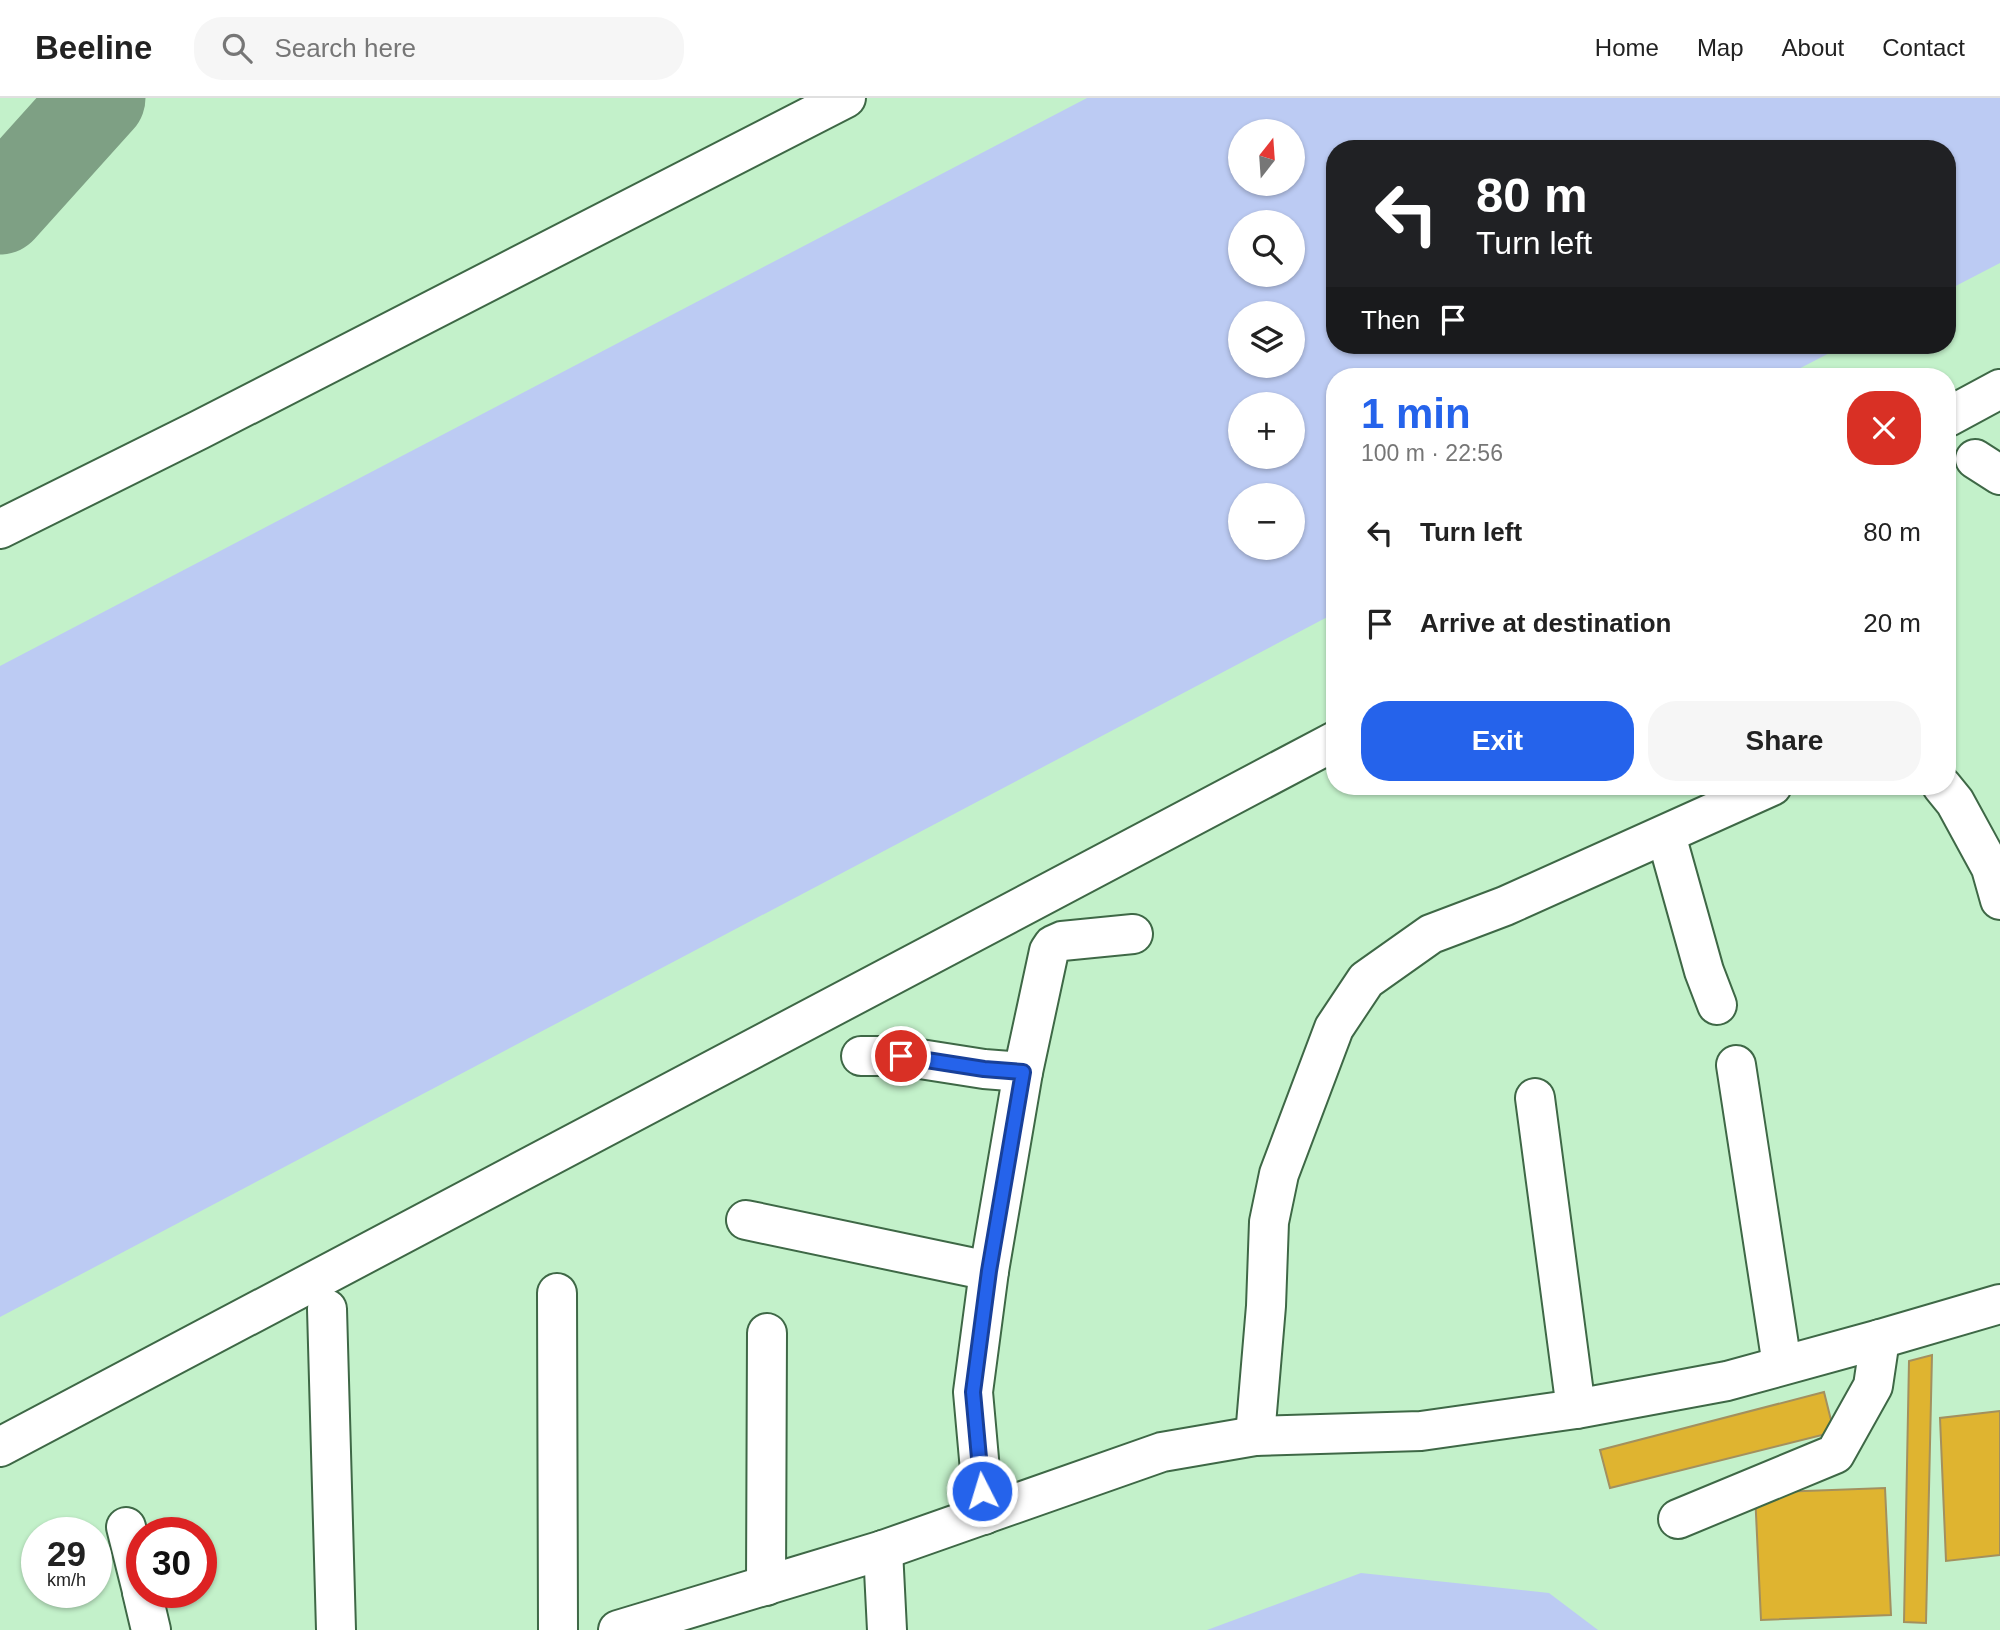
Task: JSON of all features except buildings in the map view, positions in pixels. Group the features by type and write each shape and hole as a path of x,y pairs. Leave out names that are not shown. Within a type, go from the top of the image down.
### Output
{"street":[{"path":"0,529 846,98"},
{"path":"1956,413 2000,389"},
{"path":"0,1447 1326,746"},
{"path":"1255,1436 1266,1306 1269,1222 1279,1174 1334,1028 1366,979 1431,934 1506,906 1753,795"},
{"path":"1949,795 1991,868 2000,900"},
{"path":"1666,835 1704,971 1717,1005"},
{"path":"984,1515 973,1392 989,1271 1023,1072 1049,951 1053,945 1062,941 1133,934"},
{"path":"862,1056 901,1056 1023,1072"},
{"path":"1736,1065 1782,1365"},
{"path":"1535,1098 1576,1409"},
{"path":"746,1220 989,1271"},
{"path":"557,1293 558,1630"},
{"path":"622,1630 883,1550 1162,1452 1255,1436 1421,1430 1576,1409 1727,1381 2000,1304"},
{"path":"327,1308 336,1630"},
{"path":"766,1586 767,1333"},
{"path":"1678,1519 1835,1454 1873,1386 1880,1339"},
{"path":"883,1550 887,1630"},
{"path":"146,1608 151,1630"}],"water":[{"path":"1087,98 2000,98 2000,263 1956,286 1956,140 1326,140 1326,354 1828,354 1800,368 1326,368 1326,618 0,1317 0,666"},
{"path":"1361,1573 1549,1593 1598,1630 1207,1630"}],"taxiway":[{"path":"0,208 99,98"}],"route":[{"path":"901,1056 1023,1072 989,1271 973,1392 982,1491"}]}
